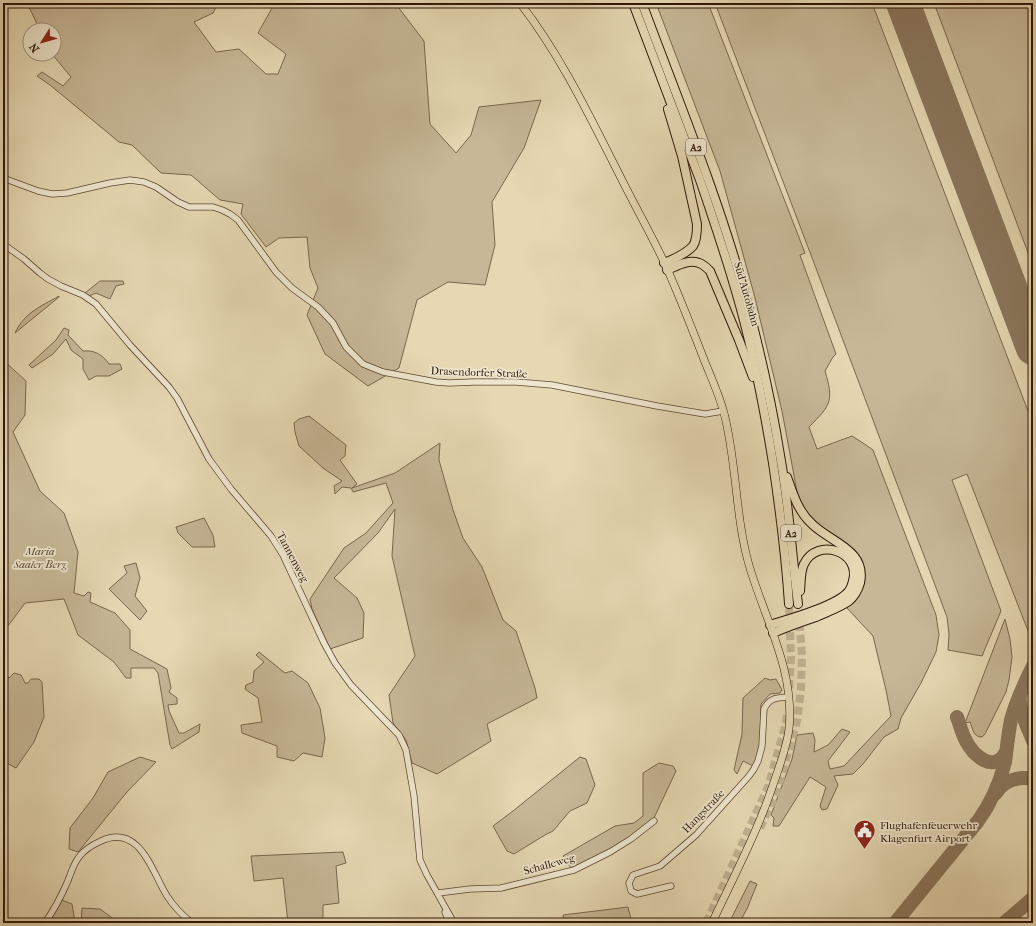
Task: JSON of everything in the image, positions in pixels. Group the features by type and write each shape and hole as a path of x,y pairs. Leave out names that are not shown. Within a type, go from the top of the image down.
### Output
{"highway":[{"name":"Süd Autobahn","path":"633,3 700,180 739,302 766,421 779,504 789,604"},
{"name":"Süd Autobahn","path":"642,3 707,176 745,294 756,336 771,402 781,462 791,534 798,604 804,564 811,555 826,550 836,551 844,555 853,567 854,576 852,586 840,599 827,606 771,629"},
{"path":"662,80 666,101 682,156 697,224 693,246 666,266"},
{"path":"666,266 691,262 700,263 710,271 761,394"},
{"path":"771,629 830,611 848,602 854,596 860,579 858,564 850,551 811,524 802,513 796,502 781,462"}],"main road":[{"path":"520,3 554,52 574,88 666,266 696,338 724,411 731,447 745,549 749,565 783,664 787,681 789,697 788,729 780,764 757,829 712,923"}],"street":[{"name":"Drasendorfer Straße","path":"3,178 38,191 52,194 66,193 130,180 144,182 156,187 178,202 189,207 213,207 230,214 238,220 276,272 292,288 318,307 333,323 346,347 363,364 383,372 449,383 516,382 552,385 705,414 724,411"},
{"name":"Tannenweg","path":"3,244 48,279 83,295 96,304 130,345 169,387 177,398 209,459 231,489 272,536 283,555 324,643 335,663 350,685 399,735 406,750 414,796 420,860 454,923"},
{"name":"Hangstraße","path":"671,886 637,894 631,891 629,882 633,875 660,866 696,835 740,787 754,769 758,761 762,746 764,709 767,704 775,698 789,697"},
{"name":"Schalleweg","path":"438,894 470,889 501,888 574,870 610,852 631,839 654,821"},
{"path":"45,923 53,912 78,858 85,850 94,844 105,839 116,837 126,838 138,846 147,858 168,897 182,915 192,923"},
{"path":"438,894 449,923"}],"green space":[{"path":"15,3 218,3 213,13 194,22 216,52 239,49 266,74 278,74 286,54 258,33 275,3 395,3 424,41 430,124 456,153 471,135 479,107 541,100 524,148 492,202 495,245 485,285 448,282 417,300 399,368 368,386 325,354 307,315 318,288 310,268 307,237 279,238 266,247 241,214 243,204 220,200 191,175 161,173 132,145 119,142 37,76 42,72 63,86 71,77 59,62 62,62 62,22 36,22 29,7"},
{"path":"656,3 708,3 805,253 800,255 836,354 825,371 830,396 829,402 822,413 809,427 817,449 852,436 873,450 936,615 939,635 936,652 921,683 901,718 898,729 884,737 863,764 853,774 834,776 838,785 827,809 822,810 820,806 826,787 810,777 779,826 773,826 774,818 771,815 792,759 797,735 813,733 815,740 814,752 828,745 842,729 850,732 828,761 830,769 844,766 891,716 873,636 846,607 859,556 852,548 813,521 804,510 798,497 782,411 754,294 720,171"},
{"path":"715,3 872,3 1033,424 1033,633 1030,636 967,474 952,480 1001,611 982,656 948,650 949,634 947,617"},
{"path":"934,3 1033,3 1033,266"},
{"path":"100,281 123,281 124,284 116,286 110,299 96,293 89,296 85,293"},
{"path":"59,297 15,333 28,315"},
{"path":"64,328 69,330 68,335 83,351 98,353 109,364 120,364 122,369 109,376 96,376 89,380 83,369 83,359 71,350 66,339 53,354 32,368 29,365 56,340"},
{"name":"Maria Saaler Berg","path":"3,360 26,381 25,415 13,432 40,491 64,513 78,552 74,593 84,596 88,592 91,593 90,602 115,613 130,630 130,649 167,669 171,688 169,692 177,698 177,704 168,705 169,711 179,733 184,733 200,724 199,732 172,749 170,745 158,673 154,668 131,668 131,678 126,678 114,662 78,635 64,599 25,603 8,626 3,628"},
{"path":"309,416 346,445 345,456 340,460 357,484 352,488 395,473 440,443 439,460 453,510 463,538 482,567 503,620 516,631 537,698 487,724 491,741 437,774 412,763 406,740 393,723 389,695 415,656 392,556 395,509 378,533 334,578 357,598 364,613 363,638 330,649 312,609 310,599 344,548 366,533 393,503 386,483 353,492 351,488 342,487 335,494 334,486 342,481 323,468 299,446 294,423 299,419"},
{"path":"204,518 213,535 215,547 192,547 178,533 176,527"},
{"path":"136,563 140,578 135,596 147,611 140,620 109,589 127,573 124,566"},
{"path":"1005,619 1010,639 1012,657 1009,680 1006,692 985,734 982,737 979,737 975,734 970,722 965,723"},
{"path":"259,652 285,673 292,671 308,683 320,708 325,738 322,757 303,753 294,761 277,757 277,746 242,733 241,725 262,722 258,698 245,689 246,685 253,682 254,671 264,662 256,655"},
{"path":"14,673 21,675 25,683 28,683 31,679 39,679 42,682 44,717 34,742 16,768 3,761 3,676 6,675 9,678"},
{"path":"765,678 770,680 776,679 782,690 780,693 770,694 761,704 761,736 759,752 753,766 743,761 737,774 734,770 742,734 743,698"},
{"path":"140,757 156,762 127,792 78,852 69,849 70,828 93,798 108,772"},
{"path":"580,757 586,759 595,785 587,803 570,811 553,831 514,854 507,851 493,826"},
{"path":"659,763 673,766 676,771 653,820 610,850 571,868 563,856 615,826 634,823 643,816 643,773"},
{"path":"343,852 346,863 336,866 339,903 323,905 323,923 288,923 283,878 254,881 251,856"},
{"path":"750,881 757,884 747,909 739,923 729,923"},
{"path":"62,900 72,904 75,922 81,923 47,923"},
{"path":"628,907 632,923 564,923 563,915"},
{"path":"82,908 100,909 119,923 81,923"}],"taxiway":[{"path":"895,923 978,821 991,800 998,785 1005,762 1009,730 1013,713 1020,693 1033,666"},
{"path":"1020,695 1020,707 1033,741"},
{"path":"957,717 966,741 979,757 990,762 996,762 1006,752"},
{"path":"996,793 1003,785 1012,780 1022,778 1033,779"},
{"path":"1004,923 1033,898"}],"runway":[{"path":"903,3 1033,348"}],"tunnel":[{"path":"789,604 791,657 789,688"},
{"path":"760,828 776,794 797,721 801,689 802,655 798,604"},
{"path":"706,923 768,787 787,715"}],"place":[{"name":"Flughafenfeuerwehr Klagenfurt Airport","path":"865,850"}]}
